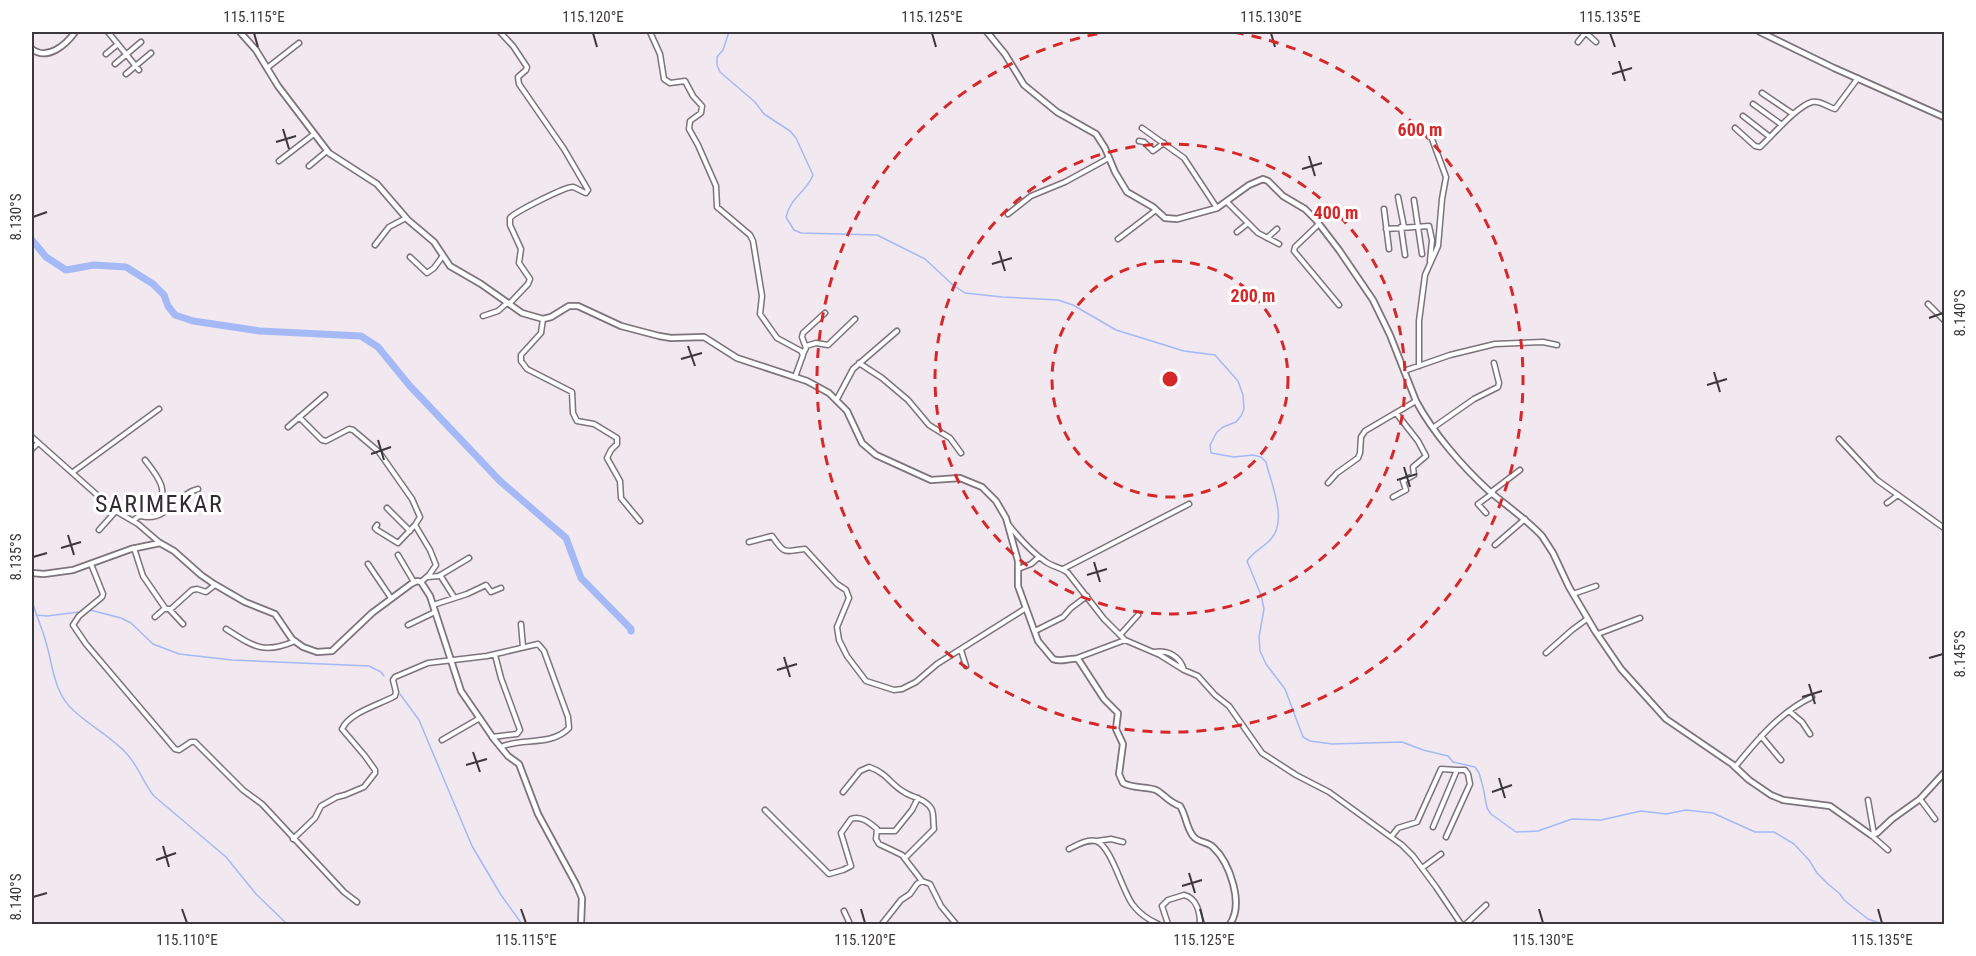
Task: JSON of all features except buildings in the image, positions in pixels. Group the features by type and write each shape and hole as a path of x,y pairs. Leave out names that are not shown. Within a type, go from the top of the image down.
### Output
{"street":[{"path":"32,49 39,54 50,53 75,32"},
{"path":"108,32 137,68"},
{"path":"240,32 256,50 327,151 377,184 406,218 430,238 450,266 530,317 543,319 552,317 569,306 578,306 621,326 658,336 704,337 737,358 817,385 837,399 847,411 862,443 876,455 931,480 960,478 976,483 996,501 1008,524 1018,561 1017,584 1041,646 1053,659 1062,661 1076,658 1125,640"},
{"path":"483,316 497,312 528,284 530,279 519,263 521,249 510,225 510,218 519,210 563,189 574,187 586,193 588,190 564,148 519,84 518,77 526,67 500,32"},
{"path":"650,32 660,54 664,79 670,83 685,81 693,96 702,106 701,113 690,121 688,129 698,145 716,186 717,207 750,235 753,241 762,296 760,314 777,338 803,354"},
{"path":"987,32 1005,54 1024,85 1060,114 1094,132 1100,139 1127,192 1165,218 1173,219 1217,208 1249,184 1266,179 1283,196 1308,212 1339,249 1372,300 1387,329 1416,401 1455,456 1492,493 1525,519 1550,547 1587,619 1625,674 1666,719 1735,767 1753,783 1776,798 1830,806 1872,835 1888,850"},
{"path":"1578,42 1586,32 1596,42"},
{"path":"1760,32 1944,117"},
{"path":"115,64 141,42"},
{"path":"267,68 299,43"},
{"path":"106,54 118,44"},
{"path":"126,74 137,68 151,53"},
{"path":"1735,129 1758,148 1793,114 1814,101 1835,109 1858,78"},
{"path":"1762,93 1793,114"},
{"path":"1753,104 1782,125"},
{"path":"1743,116 1770,137"},
{"path":"1142,128 1156,140 1165,143 1185,158 1217,208"},
{"path":"1419,366 1419,321 1425,275 1438,246 1442,199 1446,183 1431,129"},
{"path":"279,160 314,134"},
{"path":"1140,141 1153,151 1165,143"},
{"path":"309,166 327,151"},
{"path":"1008,214 1031,196 1062,183 1109,158"},
{"path":"1398,196 1405,255"},
{"path":"1414,200 1422,254"},
{"path":"1227,202 1257,233 1279,244"},
{"path":"1384,209 1389,249"},
{"path":"1118,239 1156,210"},
{"path":"375,245 389,227 406,218"},
{"path":"1237,232 1247,224"},
{"path":"1319,224 1294,247 1294,251 1339,305"},
{"path":"1386,229 1427,225 1430,228 1432,240 1430,262"},
{"path":"1267,238 1277,229"},
{"path":"410,257 427,273 442,257"},
{"path":"1928,304 1944,320"},
{"path":"795,377 806,346 802,337 803,333 825,313"},
{"path":"543,319 541,333 523,352 522,364 527,369 572,392 573,413 577,421 594,424 617,438 617,444 607,458 620,481 621,498 640,520"},
{"path":"806,346 816,343 828,345 855,320"},
{"path":"837,399 859,363 897,331"},
{"path":"1404,371 1450,355 1495,344 1543,342 1557,345"},
{"path":"859,363 908,400 929,425 950,438 961,453"},
{"path":"1434,427 1470,401 1498,387 1494,363"},
{"path":"288,427 325,395"},
{"path":"1328,483 1337,473 1358,458 1361,438 1365,431 1416,401"},
{"path":"73,472 159,410"},
{"path":"1393,497 1406,490 1403,481 1413,476 1413,467 1426,456 1418,441 1396,413"},
{"path":"299,417 322,440 326,441 349,429 353,430 372,445 415,503 420,517 410,531 396,543 377,530 375,528 377,525"},
{"path":"32,437 116,511 134,521 215,585 246,602 275,614 289,636 314,652 330,652 372,612 414,582 421,582 428,577 436,563 415,525"},
{"path":"1839,439 1877,480 1944,528"},
{"path":"32,449 38,443"},
{"path":"134,521 155,506 163,490 159,478 145,460"},
{"path":"1486,513 1478,504 1520,470"},
{"path":"1476,478 1480,472"},
{"path":"138,516 149,518 156,515 187,493 198,489"},
{"path":"1887,502 1898,495"},
{"path":"1063,569 1189,504"},
{"path":"387,508 410,531"},
{"path":"99,530 116,511"},
{"path":"1495,545 1525,519"},
{"path":"1008,524 1039,557 1063,569 1104,619 1125,640 1165,657 1198,676 1215,695 1229,706 1262,753 1301,778 1329,792 1408,850 1464,924 1486,905"},
{"path":"749,542 772,536 780,548 785,551 805,549 837,584 846,590 849,598 837,627 839,640 851,664 866,681 894,690 916,682 937,664 1027,608"},
{"path":"32,573 44,574 73,570 134,548 160,543"},
{"path":"134,548 143,576 167,609 183,624"},
{"path":"398,555 414,582"},
{"path":"1018,569 1031,564 1039,557"},
{"path":"428,577 434,578 469,558"},
{"path":"91,564 103,594 74,621 73,625 78,635 176,749 179,750 195,742 243,790 262,804 344,892 357,902"},
{"path":"369,564 391,598"},
{"path":"440,575 454,597"},
{"path":"421,582 429,592 461,691 492,737 519,764 538,814 576,884 582,898 581,924"},
{"path":"154,617 192,590 206,591 215,585"},
{"path":"433,605 486,585 491,592 501,588"},
{"path":"1573,594 1596,586"},
{"path":"1035,631 1063,617 1087,596"},
{"path":"408,625 435,612"},
{"path":"1120,635 1138,615"},
{"path":"1598,634 1640,618"},
{"path":"1546,653 1587,619"},
{"path":"521,624 523,647"},
{"path":"226,629 262,649 295,641"},
{"path":"293,839 315,818 321,806 364,787 375,773 364,753 343,733 342,729 344,725 370,707 395,696 393,680 395,677 422,664 495,654 538,644 542,646 570,725 558,736 534,742 507,744 501,747"},
{"path":"961,650 966,666"},
{"path":"492,737 520,732 495,654"},
{"path":"1076,658 1104,699 1117,710 1119,715 1116,729 1123,744 1119,774 1121,780 1133,787 1156,790 1168,801 1180,806 1194,837 1213,846 1224,861 1234,891 1235,914 1230,924"},
{"path":"1735,767 1761,736 1800,702 1812,697"},
{"path":"1789,711 1802,722 1810,734"},
{"path":"442,740 480,718"},
{"path":"1761,736 1781,760"},
{"path":"843,792 860,771 869,767 886,775 905,793 926,803 932,811 934,829 905,858"},
{"path":"1391,837 1398,828 1417,822 1440,769 1465,770 1470,784 1446,837"},
{"path":"1432,827 1457,770"},
{"path":"1872,835 1920,799 1944,773"},
{"path":"877,831 896,831 918,798"},
{"path":"1920,799 1935,819"},
{"path":"1868,800 1872,835"},
{"path":"765,810 829,874 851,866 841,837 842,830 848,822 855,817 873,825 877,831 876,839 879,844 905,858 922,881 930,884 941,906 956,924"},
{"path":"1069,849 1088,842 1111,839 1122,842"},
{"path":"1097,841 1111,858 1131,903 1148,919 1158,924"},
{"path":"1422,868 1441,854"},
{"path":"882,924 901,900 922,881"},
{"path":"1168,924 1162,906 1168,900 1184,895 1193,900 1199,912 1200,924"},
{"path":"844,911 850,924"}],"waterway":[{"path":"729,32 723,50 717,57 720,72 755,102 764,114 790,131 796,138 813,175 788,210 786,217 794,230 801,233 877,235 925,259 965,293 1058,300 1073,305 1116,330 1184,351 1215,355 1238,381 1243,395 1244,409 1236,422 1217,432 1210,445 1211,453 1234,457 1253,455 1261,457 1266,462 1277,502 1278,522 1271,539 1247,561 1261,595 1264,609 1259,637 1260,651 1266,664 1285,689 1303,737 1310,741 1332,744 1402,742 1448,756 1453,762 1475,767 1479,773 1487,808 1491,814 1516,832 1538,831 1572,819 1601,820 1641,811 1666,814 1686,810 1713,813 1755,832 1774,832 1794,844 1809,860 1817,873 1844,900 1868,919 1882,924"},
{"path":"32,240 46,257 66,270 94,265 126,267 153,284 164,295 175,315 193,321 260,331 361,336 378,347 409,385 500,481 566,538 581,578 631,631"},
{"path":"32,600 54,677 66,703 121,748 135,764 154,796 226,857 256,894 287,924"},
{"path":"90,610 121,618 131,623 153,644 179,654 232,660 369,666 384,676"},
{"path":"36,615 79,612"},
{"path":"400,694 419,720 472,846 501,895 522,924"}],"district":[{"name":"SARIMEKAR","path":"159,504"}]}
